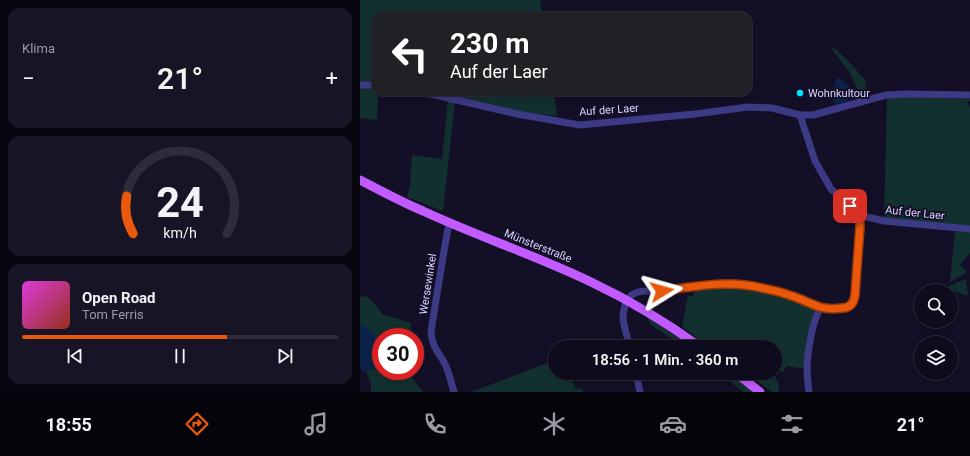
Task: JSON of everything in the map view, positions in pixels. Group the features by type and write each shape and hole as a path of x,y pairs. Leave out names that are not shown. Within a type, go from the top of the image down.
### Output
{"main road":[{"name":"Münsterstraße","path":"360,180 422,211 593,282 627,300 690,340"},
{"path":"745,380 760,392"}],"street":[{"path":"360,85 372,85"},
{"name":"Auf der Laer","path":"439,96 516,114 580,125 696,114 748,107 772,108 800,115 813,114 886,96 906,94 970,95"},
{"path":"628,340 623,318 627,300 636,292 662,291 724,283 762,288 794,297 821,307 843,308 851,305 854,301 856,286 860,226 859,215 831,189 815,161 800,115"},
{"name":"Auf der Laer","path":"859,215 884,221 970,229"},
{"name":"Wersewinkel","path":"450,223 444,251 431,335 435,350 445,365 454,392"},
{"path":"809,392 807,367 811,338 814,321 821,307"},
{"path":"637,380 640,392"}],"green space":[{"path":"360,0 540,0 542,12 372,12 372,81 360,82"},
{"path":"831,48 836,49 865,80 867,97 862,100 850,73"},
{"path":"360,88 372,88 372,96 378,96 377,120 360,118"},
{"path":"449,96 554,96 557,116 520,112"},
{"path":"904,97 970,99 970,101 967,102 970,107 970,227 884,219 887,98"},
{"path":"448,100 455,102 443,211 407,197 410,186 412,155 442,159"},
{"path":"955,232 970,232 970,253 960,265 967,272 950,282"},
{"path":"966,279 968,296 958,293 958,284 954,284"},
{"path":"732,286 787,297 816,307 809,339 806,369 787,366 782,372 782,340 700,340 682,327 688,296 693,296 695,289"},
{"path":"366,296 377,306 382,314 411,323 411,328 372,328 372,352 362,325 360,324 360,297"},
{"path":"647,317 682,340 674,340 650,324"},
{"path":"548,363 548,380 572,380 576,389 582,388 583,392 471,392"},
{"path":"372,368 372,380 414,380 423,392 371,392 371,384 366,371"},
{"path":"728,380 737,380 753,392 743,392"},
{"path":"756,380 778,381 779,392 772,392"}],"water":[{"path":"840,78 853,89 856,97 843,103 836,104 833,100 833,94 836,79"},
{"path":"360,324 364,325 372,332 372,356 370,361 372,361 372,368 363,371 360,368"}],"place":[{"name":"Wohnkultour","path":"800,93"}],"route":[{"path":"662,291 724,283 738,284 774,291 821,307 848,307 854,301 855,295 860,226 859,215 850,206"}]}
